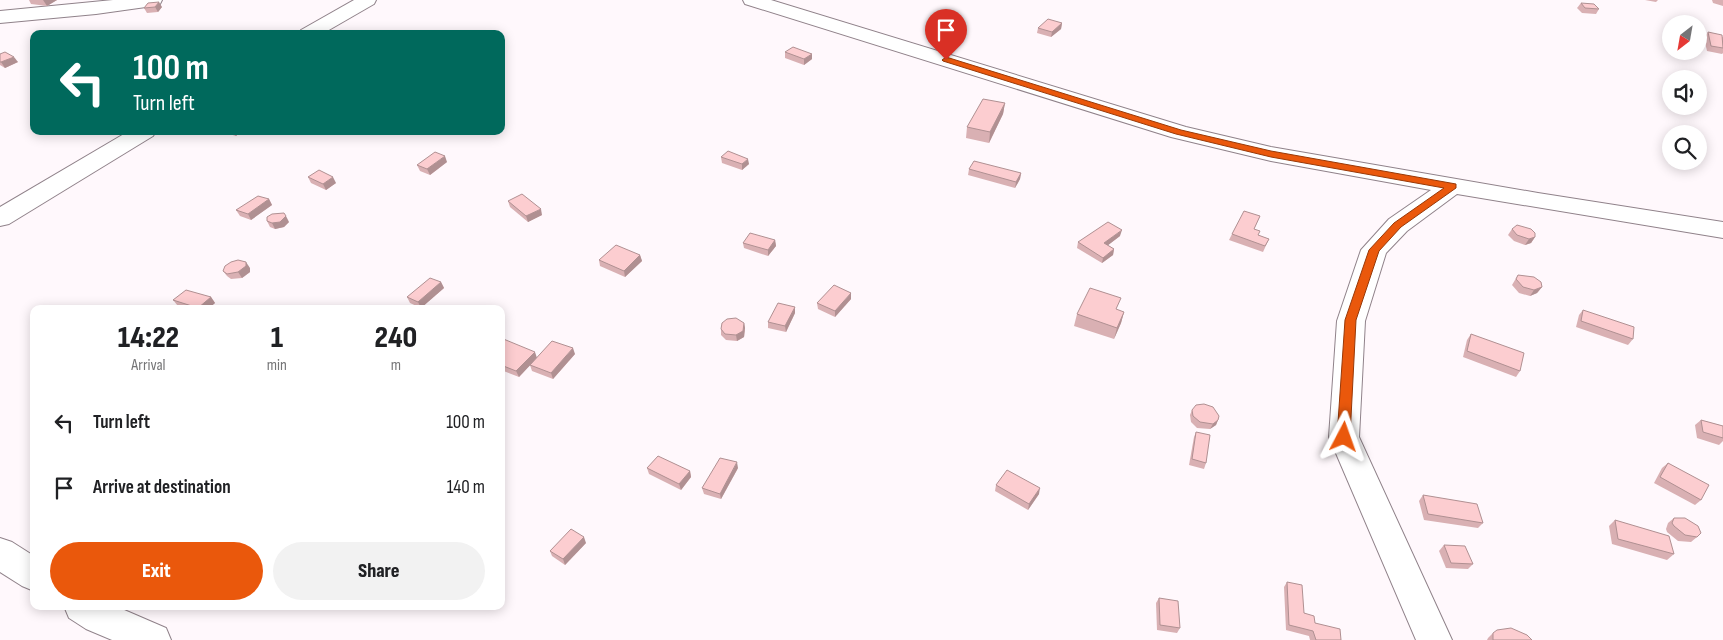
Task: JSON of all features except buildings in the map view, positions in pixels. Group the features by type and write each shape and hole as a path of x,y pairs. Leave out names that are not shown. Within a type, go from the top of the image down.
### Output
{"street":[{"path":"0,17 96,8 153,0"},
{"path":"315,30 367,0"},
{"path":"752,0 1179,132 1271,154 1452,186 1723,230"},
{"path":"0,218 138,135"},
{"path":"1434,640 1344,437 1351,320 1374,250 1398,225 1452,186"},
{"path":"0,553 30,572"},
{"path":"88,610 99,617 153,640"}],"route":[{"path":"946,60 1179,132 1271,154 1452,186 1398,225 1374,250 1351,320 1344,437"}]}
